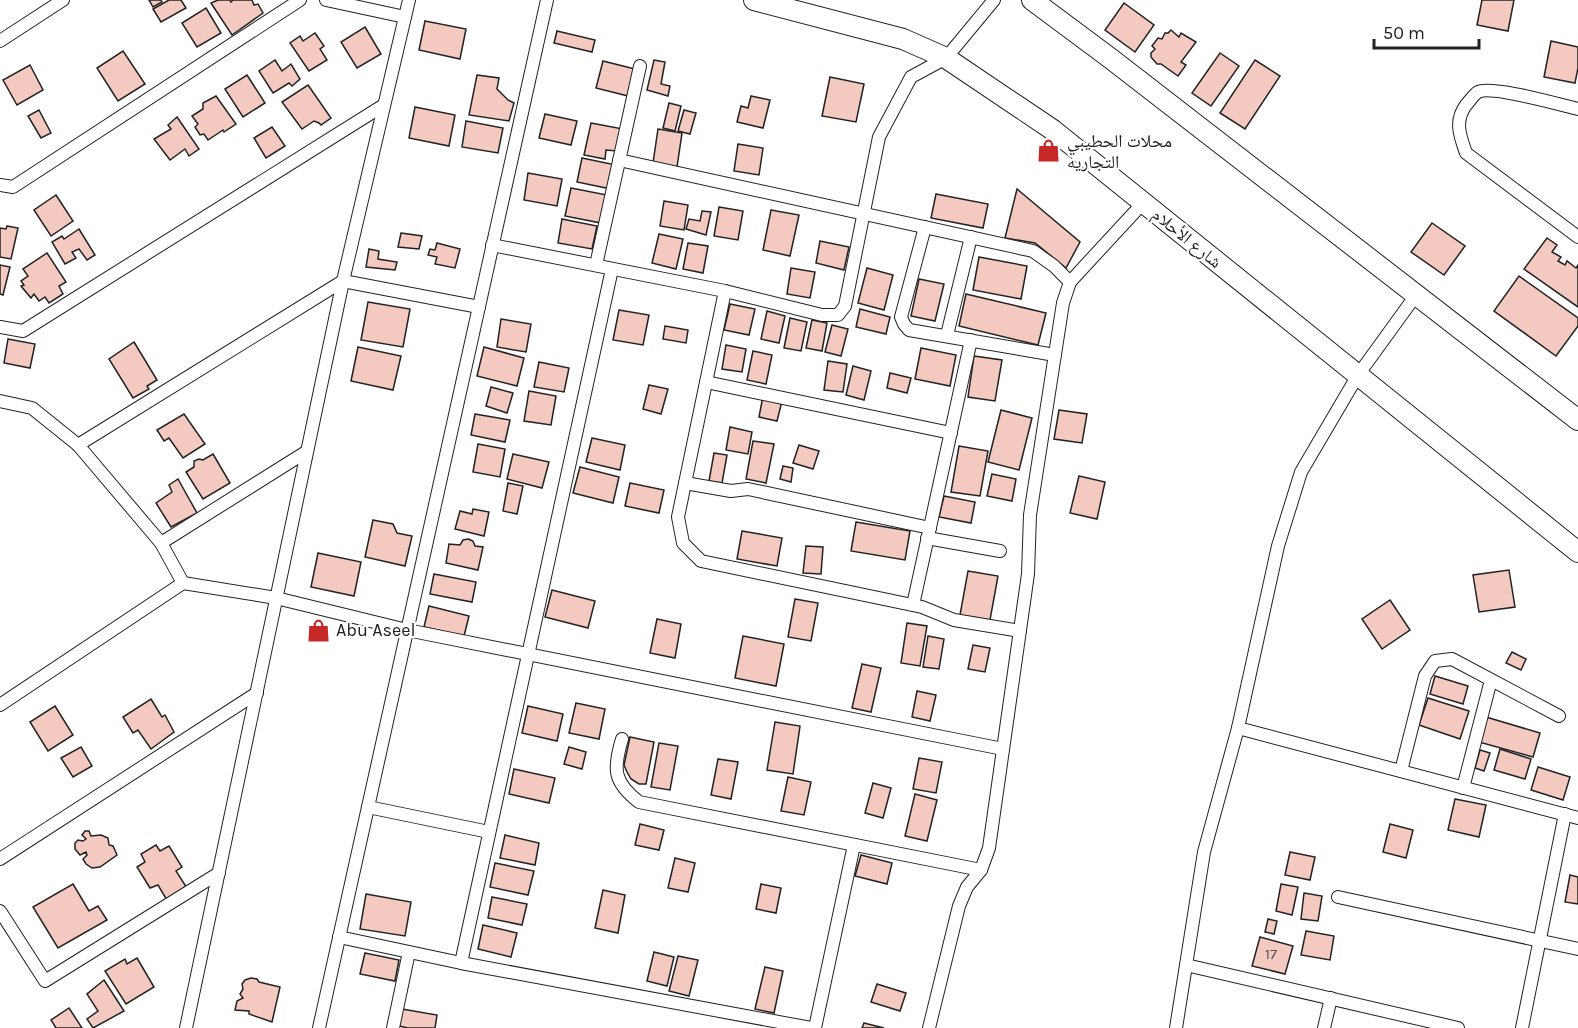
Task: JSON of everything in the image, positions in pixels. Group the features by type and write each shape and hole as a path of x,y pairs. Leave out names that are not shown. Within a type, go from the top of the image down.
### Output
{"main road":[{"name":"شارع الأحلام","path":"754,0 903,39 946,58 1053,130 1578,552"},
{"path":"1032,0 1578,420"}],"street":[{"path":"0,40 63,0"},
{"path":"0,185 13,187 300,0"},
{"path":"326,0 405,17"},
{"path":"186,1028 343,281 409,0"},
{"path":"319,1028 547,0"},
{"path":"492,245 725,291 822,315 838,315 845,306 879,137 911,77 946,58 994,0"},
{"path":"596,266 640,66"},
{"path":"1578,109 1488,90 1478,92 1465,107 1458,120 1466,153 1578,237"},
{"path":"0,327 23,331 384,105"},
{"path":"619,160 1033,251 1054,266 1070,282"},
{"path":"929,1028 959,906 967,887 981,870 989,848 1028,574 1030,515 1063,303 1070,282 1143,203"},
{"path":"926,227 901,316 909,330 1055,355"},
{"path":"947,335 971,237"},
{"path":"461,963 612,269"},
{"path":"78,445 343,281 478,308"},
{"path":"725,291 678,517 683,543 700,561 922,607 954,620 1020,631"},
{"path":"1176,1028 1204,852 1238,728 1278,546 1301,472 1358,375 1416,295"},
{"path":"913,605 971,340"},
{"path":"706,382 951,433"},
{"path":"0,401 32,408 78,445 161,543 183,583"},
{"path":"161,543 306,452"},
{"path":"685,483 731,491 748,489 1000,551"},
{"path":"0,705 183,583 276,598 407,630 1003,749"},
{"path":"1401,771 1425,676 1435,661 1452,659 1559,717"},
{"path":"1463,788 1491,680"},
{"path":"0,692 17,693"},
{"path":"0,859 257,693"},
{"path":"1238,728 1578,818"},
{"path":"622,739 616,760 618,777 627,792 639,802 981,870"},
{"path":"368,807 489,831"},
{"path":"1522,1028 1565,814"},
{"path":"339,938 461,963 813,1028 854,844"},
{"path":"0,911 45,981 219,873"},
{"path":"1338,897 1578,949"},
{"path":"393,1028 409,952"},
{"path":"1186,964 1458,1028"},
{"path":"1324,1028 1331,998"}],"building":[{"path":"149,0 161,0 162,2 153,7"},
{"path":"169,0 181,0 186,8 161,22 153,9"},
{"path":"218,0 230,0 231,2 233,0 252,0 254,5 258,4 263,13 232,35 211,3"},
{"path":"1482,0 1514,0 1508,31 1477,25"},
{"path":"1124,3 1154,25 1135,52 1105,30"},
{"path":"206,8 221,33 197,47 182,23"},
{"path":"425,21 466,29 460,59 419,50"},
{"path":"365,27 381,54 357,68 341,42"},
{"path":"1171,30 1179,37 1181,33 1196,42 1181,62 1186,65 1178,76 1161,64 1157,64 1151,57 1155,49 1152,46 1158,38 1162,39 1165,33"},
{"path":"557,31 595,40 592,52 554,43"},
{"path":"315,33 324,46 320,49 327,60 309,71 290,43 300,36 303,41"},
{"path":"1551,41 1578,47 1575,83 1544,77"},
{"path":"123,51 145,84 118,101 97,68"},
{"path":"1220,53 1239,66 1211,106 1192,93"},
{"path":"275,60 282,71 291,64 300,79 292,86 289,83 273,93 259,71"},
{"path":"654,60 665,62 661,84 670,86 668,96 647,90"},
{"path":"1255,60 1280,76 1245,129 1220,113"},
{"path":"603,61 639,70 632,97 596,88"},
{"path":"30,65 43,90 17,105 3,80"},
{"path":"247,75 265,103 243,117 225,89"},
{"path":"477,75 499,78 497,89 514,103 509,121 469,115"},
{"path":"830,77 864,84 856,122 822,116"},
{"path":"308,85 331,118 321,125 314,121 302,129 282,102"},
{"path":"216,96 236,124 208,140 204,134 200,135 195,127 198,124 192,116 203,109 203,103"},
{"path":"751,96 770,100 763,128 737,122 741,106 748,108"},
{"path":"669,103 681,106 675,131 663,128"},
{"path":"415,107 455,115 449,146 409,138"},
{"path":"39,110 51,133 41,138 28,116"},
{"path":"684,110 696,113 690,134 678,131"},
{"path":"545,114 577,121 571,145 539,138"},
{"path":"177,117 199,149 189,156 185,149 170,160 154,139 171,129 168,125"},
{"path":"466,121 503,128 498,153 462,147"},
{"path":"591,123 623,129 617,151 606,150 605,159 584,155"},
{"path":"272,127 285,146 266,158 254,138"},
{"path":"658,129 682,133 677,167 653,163"},
{"path":"738,144 763,148 759,175 734,171"},
{"path":"582,158 616,165 611,189 577,182"},
{"path":"528,173 562,179 557,206 524,200"},
{"path":"571,188 607,195 601,223 565,216"},
{"path":"1017,189 1080,242 1066,268 1035,243 1005,238"},
{"path":"936,194 988,204 983,228 931,218"},
{"path":"56,195 73,221 51,236 34,210"},
{"path":"664,201 688,205 684,230 660,226"},
{"path":"719,207 743,211 738,240 714,236"},
{"path":"771,210 799,215 790,256 763,250"},
{"path":"702,211 711,212 706,235 686,229 689,219 700,221"},
{"path":"562,219 597,226 592,249 558,243"},
{"path":"1432,223 1465,246 1444,275 1411,252"},
{"path":"7,226 18,228 11,259 0,257 0,228 6,229"},
{"path":"79,229 95,255 87,260 79,249 72,252 76,258 65,264 52,242 62,236 64,239"},
{"path":"401,233 422,236 419,249 398,247"},
{"path":"659,234 683,239 676,269 652,263"},
{"path":"1547,238 1557,245 1552,252 1561,257 1558,261 1565,265 1567,261 1576,268 1578,265 1578,307 1524,269"},
{"path":"820,241 849,247 844,270 816,263"},
{"path":"437,243 460,249 455,268 435,264 437,257 428,255 430,249 435,250"},
{"path":"688,243 708,246 703,273 683,269"},
{"path":"369,249 379,251 378,259 397,262 395,270 366,267"},
{"path":"47,253 66,282 59,286 63,294 49,303 45,297 39,301 34,294 31,298 21,286 24,285 21,281 28,276 23,269"},
{"path":"979,257 1027,266 1021,299 973,290"},
{"path":"0,265 10,267 3,295 0,294"},
{"path":"791,268 815,272 810,298 787,294"},
{"path":"867,268 893,275 884,310 858,303"},
{"path":"1519,276 1578,318 1578,326 1556,356 1494,311"},
{"path":"919,279 944,284 935,321 911,316"},
{"path":"966,294 1046,313 1038,345 959,326"},
{"path":"368,302 410,309 403,347 361,340"},
{"path":"730,304 755,309 749,335 724,330"},
{"path":"860,309 890,317 886,334 856,327"},
{"path":"619,310 649,315 643,345 613,340"},
{"path":"767,311 785,316 779,343 761,339"},
{"path":"790,318 807,322 801,351 784,348"},
{"path":"501,319 531,324 526,352 497,347"},
{"path":"812,320 827,323 822,351 806,348"},
{"path":"832,325 848,329 841,356 825,352"},
{"path":"665,326 688,330 686,343 663,339"},
{"path":"8,339 35,344 30,368 4,363"},
{"path":"134,342 157,380 147,386 149,389 133,398 109,359"},
{"path":"726,345 746,349 742,372 722,369"},
{"path":"358,347 401,356 393,390 351,381"},
{"path":"484,347 524,358 517,386 477,376"},
{"path":"921,348 956,355 950,386 915,379"},
{"path":"753,351 772,355 766,384 747,380"},
{"path":"974,356 1002,360 995,401 968,397"},
{"path":"828,361 847,364 843,392 824,390"},
{"path":"539,362 569,368 564,392 534,387"},
{"path":"853,366 871,371 864,400 846,395"},
{"path":"890,373 911,378 907,393 887,388"},
{"path":"649,385 668,389 661,414 643,409"},
{"path":"491,387 513,393 507,413 486,406"},
{"path":"529,391 556,396 551,425 524,421"},
{"path":"763,396 782,401 777,421 759,417"},
{"path":"1001,410 1032,418 1019,470 988,462"},
{"path":"1059,410 1087,414 1082,443 1054,439"},
{"path":"184,414 205,444 183,458 169,438 164,441 157,430"},
{"path":"475,414 510,420 505,442 471,435"},
{"path":"730,427 752,432 748,454 726,450"},
{"path":"592,438 625,445 620,470 586,462"},
{"path":"753,441 774,444 766,483 746,479"},
{"path":"478,444 505,449 500,477 473,472"},
{"path":"799,445 819,451 813,469 793,463"},
{"path":"959,446 988,451 980,496 951,492"},
{"path":"714,453 727,455 722,483 709,481"},
{"path":"213,454 230,483 203,499 186,472 194,467 194,461 203,460"},
{"path":"513,454 549,462 542,488 507,479"},
{"path":"783,466 793,468 791,482 780,479"},
{"path":"580,467 619,477 613,503 573,493"},
{"path":"992,474 1016,479 1012,501 987,496"},
{"path":"1079,476 1105,482 1097,519 1070,513"},
{"path":"178,479 197,513 171,527 156,503 172,492 169,485"},
{"path":"508,483 523,486 517,514 503,511"},
{"path":"630,483 664,490 659,513 625,506"},
{"path":"944,496 975,502 971,523 939,517"},
{"path":"473,509 489,512 484,536 455,529 460,511 472,514"},
{"path":"373,520 393,524 397,533 412,536 405,566 365,557"},
{"path":"856,522 910,531 905,560 851,551"},
{"path":"742,531 782,538 777,566 737,559"},
{"path":"463,540 473,541 475,546 483,547 478,570 446,563 449,544 460,545"},
{"path":"806,546 823,547 821,574 803,573"},
{"path":"318,553 361,562 354,596 311,587"},
{"path":"1509,570 1515,607 1479,612 1473,575"},
{"path":"968,571 998,576 990,620 960,615"},
{"path":"434,574 476,582 472,602 430,594"},
{"path":"552,590 595,601 588,628 545,617"},
{"path":"795,599 818,603 811,641 788,637"},
{"path":"1390,600 1410,630 1382,649 1362,619"},
{"path":"429,606 469,616 464,636 424,627"},
{"path":"657,619 681,624 675,658 650,653"},
{"path":"907,623 927,626 920,666 901,663"},
{"path":"743,636 784,644 776,686 735,678"},
{"path":"928,636 944,639 939,669 923,667"},
{"path":"973,645 990,648 985,672 968,669"},
{"path":"1512,652 1526,659 1521,670 1506,663"},
{"path":"862,664 881,668 871,712 852,708"},
{"path":"1435,676 1468,686 1463,704 1430,694"},
{"path":"917,691 936,695 930,721 912,717"},
{"path":"1428,698 1469,711 1460,739 1419,725"},
{"path":"151,699 162,717 165,715 174,732 151,749 138,730 133,733 123,717"},
{"path":"576,703 605,709 599,739 569,733"},
{"path":"55,706 73,735 48,751 30,722"},
{"path":"528,706 563,714 557,741 522,733"},
{"path":"1486,717 1540,733 1533,757 1479,742"},
{"path":"775,722 800,726 793,774 767,770"},
{"path":"630,737 654,742 646,784 639,784 631,779 624,765"},
{"path":"659,743 678,746 670,790 651,787"},
{"path":"81,747 92,766 73,777 61,758"},
{"path":"569,747 586,752 582,769 564,764"},
{"path":"1500,749 1531,759 1525,779 1494,770"},
{"path":"1480,750 1490,753 1484,771 1475,768"},
{"path":"919,758 942,762 936,793 913,789"},
{"path":"718,759 738,762 731,799 711,795"},
{"path":"1538,767 1570,777 1563,800 1531,790"},
{"path":"514,769 555,778 549,803 509,794"},
{"path":"788,777 811,782 804,815 781,811"},
{"path":"873,783 891,788 883,818 865,813"},
{"path":"915,794 937,800 927,841 905,836"},
{"path":"1455,799 1486,805 1479,837 1448,830"},
{"path":"640,824 664,830 659,850 635,845"},
{"path":"1390,824 1413,830 1406,858 1383,852"},
{"path":"85,831 89,831 91,836 101,835 108,838 109,845 113,846 117,855 100,867 92,868 86,864 83,859 87,855 86,852 80,855 75,849 75,843 78,840 86,839 82,835"},
{"path":"505,835 539,843 535,865 500,858"},
{"path":"156,845 160,851 169,846 182,867 176,871 187,888 168,902 158,885 150,888 137,867 145,862 141,854"},
{"path":"1290,852 1315,857 1310,880 1285,875"},
{"path":"861,855 892,863 887,884 855,876"},
{"path":"675,858 695,863 688,892 668,888"},
{"path":"495,863 534,871 528,895 490,887"},
{"path":"1570,875 1578,877 1578,904 1565,902"},
{"path":"73,884 89,911 98,906 107,920 58,948 33,907"},
{"path":"761,884 781,888 776,913 756,909"},
{"path":"1281,884 1298,887 1292,915 1276,911"},
{"path":"603,890 625,895 618,933 595,928"},
{"path":"1304,893 1322,896 1318,921 1301,919"},
{"path":"366,894 411,902 405,936 360,929"},
{"path":"492,897 527,904 522,925 488,918"},
{"path":"1268,919 1277,921 1274,934 1265,932"},
{"path":"483,925 517,933 511,957 478,949"},
{"path":"1306,931 1334,936 1330,960 1301,955"},
{"path":"1260,937 1293,946 1285,974 1252,966"},
{"path":"654,952 674,957 667,986 647,981"},
{"path":"365,953 399,960 395,981 360,974"},
{"path":"678,956 698,960 689,996 669,991"},
{"path":"137,958 154,987 126,1004 105,971 125,959 127,964"},
{"path":"765,967 783,971 774,1013 755,1009"},
{"path":"251,978 280,987 272,1022 249,1014 249,1011 235,1010 237,1001 243,998 240,994 243,989 242,984"},
{"path":"104,980 124,1011 93,1028 87,1019 98,1011 87,994"},
{"path":"877,984 906,993 900,1011 871,1002"},
{"path":"69,1008 82,1028 56,1028 51,1020"},
{"path":"402,1009 437,1015 435,1028 399,1026"},
{"path":"864,1023 884,1028 862,1028"}],"place":[{"name":"محلات الحطيبي التجاريه","path":"1049,151"},
{"name":"Abu Aseel","path":"318,630"}]}
